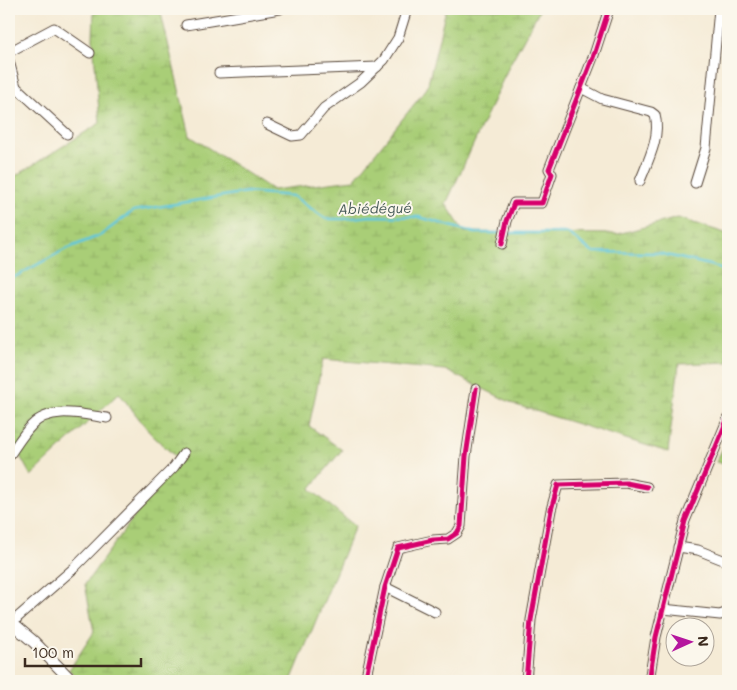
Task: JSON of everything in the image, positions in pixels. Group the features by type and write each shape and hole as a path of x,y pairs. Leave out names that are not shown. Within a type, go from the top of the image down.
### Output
{"street":[{"path":"186,24 234,12 280,9"},
{"path":"267,124 292,136 301,134 324,108 361,82 377,67 398,38 407,9"},
{"path":"502,244 507,221 514,203 542,202 552,174 549,169 581,88 609,9"},
{"path":"695,183 706,148 719,9"},
{"path":"9,52 35,36 54,28 90,52"},
{"path":"9,61 16,87 67,134"},
{"path":"220,73 377,67"},
{"path":"9,96 16,87"},
{"path":"581,88 602,99 655,114 657,121 655,137 640,181"},
{"path":"365,681 385,587 398,548 433,540 448,539 457,533 461,526 466,456 476,389"},
{"path":"9,456 32,425 40,418 65,412 107,418"},
{"path":"649,681 656,637 684,520 728,418"},
{"path":"72,681 34,642 11,623 73,569 174,466 184,453"},
{"path":"526,681 531,620 548,526 558,485 626,483 647,487"},
{"path":"678,547 698,550 728,562"},
{"path":"385,587 434,612"},
{"path":"663,609 720,615 728,612"}],"green space":[{"path":"94,9 160,9 190,136 273,190 354,180 427,88 446,9 540,9 510,64 446,204 464,232 618,234 678,218 728,234 728,362 679,364 668,452 516,405 445,370 323,359 309,426 342,450 310,489 355,526 291,681 81,681 69,670 94,632 85,584 177,458 151,434 119,393 31,476 9,436 9,180 100,123 93,39"},
{"path":"728,438 728,465 716,462"}],"waterway":[{"name":"Abiédégué","path":"9,280 66,249 101,235 133,211 247,192 293,196 326,219 370,216 419,217 475,233 501,233"},
{"name":"Abiédégué","path":"506,233 568,233 592,252 658,253 714,266 728,273"}],"cycle path":[{"path":"502,244 507,221 514,203 542,203 552,174 549,169 594,55 609,9"},
{"path":"365,681 385,587 398,548 433,540 448,539 457,533 461,526 466,456 476,389"},
{"path":"649,681 656,637 685,521 728,418"},
{"path":"526,681 531,620 551,510 558,485 626,483 647,487"}]}
